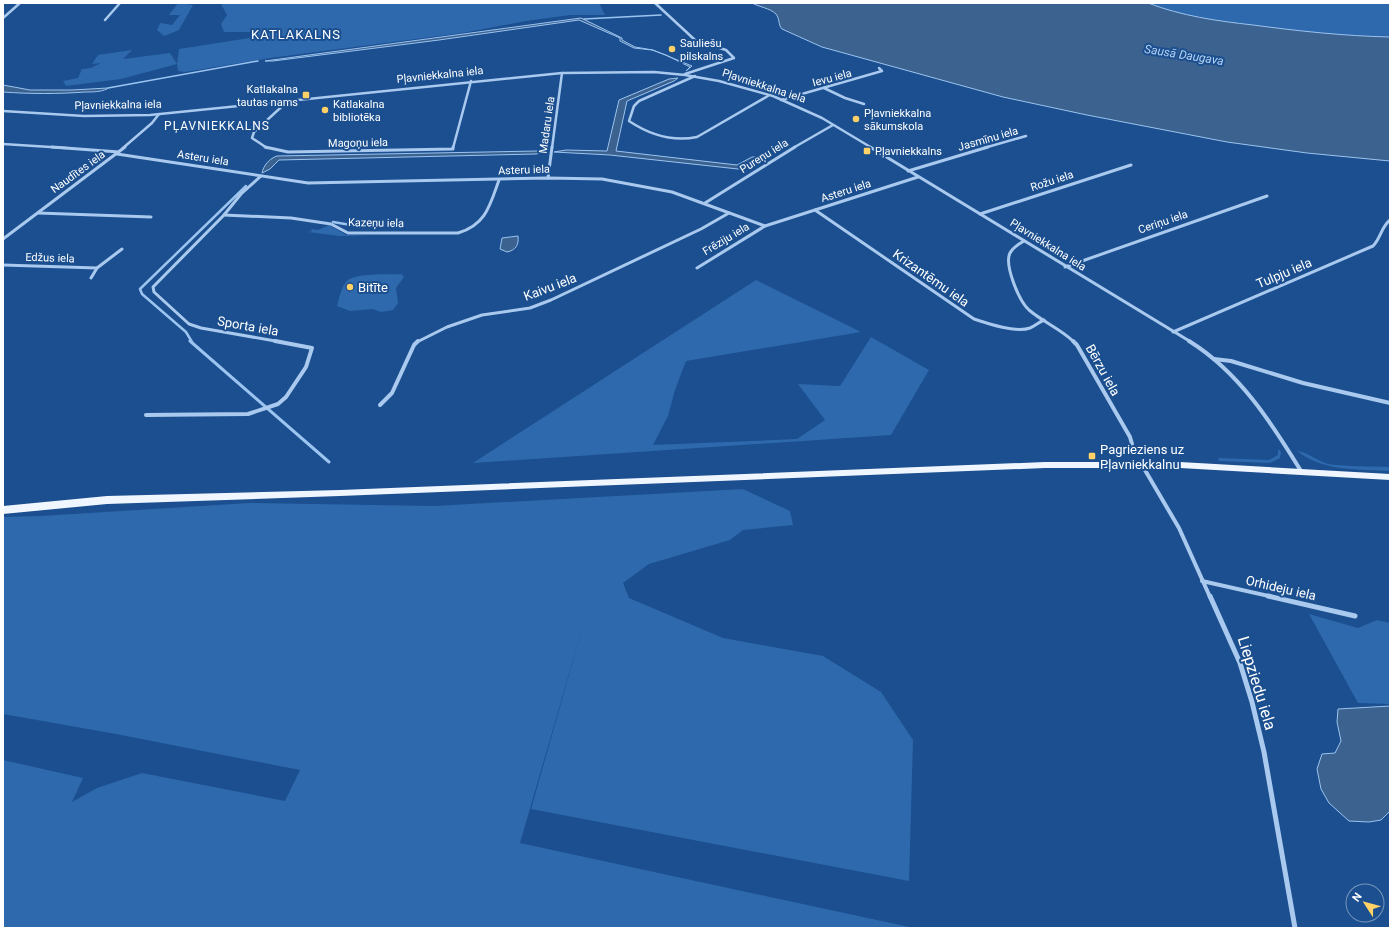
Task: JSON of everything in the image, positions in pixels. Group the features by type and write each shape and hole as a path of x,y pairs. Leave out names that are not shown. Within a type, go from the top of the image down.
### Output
{"main road":[{"path":"3,510 107,500 340,493 1045,465 1142,464 1301,471 1390,477"}],"street":[{"path":"3,18 20,3"},
{"path":"105,20 120,3"},
{"path":"656,3 696,40 703,44 723,47 734,58 684,75"},
{"name":"Ievu iela","path":"781,100 882,71 879,68"},
{"name":"Pļavniekkalna iela","path":"3,111 91,116 158,114 471,81 562,73 616,72 684,75 726,82 781,100 813,113 1173,332 1214,359 1258,405 1301,471"},
{"name":"Madaru iela","path":"548,178 562,73"},
{"path":"695,76 639,101 634,106 629,121 638,128 674,140 687,140 697,137 768,96"},
{"name":"Magoņu iela","path":"290,100 254,132 252,138 259,145 272,150 288,152 453,149 471,81"},
{"path":"824,88 845,98 864,104"},
{"name":"Naudītes iela","path":"3,239 118,153 152,123 158,114"},
{"name":"Pureņu iela","path":"705,203 833,125"},
{"name":"Jasmīnu iela","path":"908,171 1026,136"},
{"name":"Asteru iela","path":"3,144 118,153 308,183 592,178 666,190 765,226 918,178"},
{"name":"Rožu iela","path":"980,214 1131,165"},
{"name":"Sporta iela","path":"146,415 248,414 278,404 286,397 306,367 312,348 201,328 189,324 154,292 153,287 224,216 241,194 260,176"},
{"name":"Kazeņu iela","path":"224,216 291,218 332,224 348,233 458,233 472,229 479,224 486,214 498,180"},
{"name":"Ceriņu iela","path":"1065,267 1267,196"},
{"name":"Krizantēmu iela","path":"815,210 974,319 1003,327 1025,329 1031,328 1044,320"},
{"name":"Kaivu iela","path":"380,405 392,393 414,345 430,334 482,315 530,308 551,300 701,229 729,212"},
{"path":"38,213 151,217"},
{"name":"Tulpju iela","path":"1173,332 1373,246 1380,238 1381,230 1385,223 1390,220"},
{"name":"Frēziju iela","path":"697,268 765,226"},
{"name":"Bērzu iela","path":"1024,241 1010,252 1008,261 1014,284 1028,309 1070,338 1077,345 1130,437 1132,444"},
{"path":"91,278 97,268 122,249"},
{"name":"Edžus iela","path":"3,265 97,268"},
{"path":"1214,359 1231,361 1303,383 1390,403"},
{"name":"Liepziedu iela","path":"1142,464 1179,528 1240,663 1252,702 1264,752 1295,928"},
{"name":"Orhideju iela","path":"1202,581 1355,616"}],"shaded area":[{"path":"178,3 193,5 179,30 164,36 157,30 160,23 172,25 180,15 169,15"},
{"path":"599,3 605,15 570,15 526,21 462,33 270,58 185,72 178,71 177,64 179,49 256,37 256,32 224,32 221,24 227,15 221,4"},
{"path":"1148,3 1390,3 1390,37 1321,33 1226,22 1186,15"},
{"path":"132,50 123,59 170,53 177,64 121,79 66,86 63,81 78,78 82,69 91,68 101,63 92,64 98,55"},
{"path":"329,225 346,235 367,236 339,236 308,232 312,231 311,229 318,230"},
{"path":"401,274 404,277 396,288 398,303 393,310 381,312 373,309 350,311 337,306 343,287 350,279 363,275"},
{"path":"756,280 861,332 686,361 675,390 668,416 653,445 797,439 825,420 798,384 840,386 871,337 929,370 891,435 473,463"},
{"path":"1278,450 1280,450 1281,453 1280,458 1270,463 1219,461 1218,458 1269,460 1278,455"},
{"path":"1297,451 1305,453 1328,464 1390,467 1390,471 1330,466 1307,458"},
{"path":"743,489 790,511 793,525 743,530 730,540 649,564 623,583 629,598 723,638 823,656 881,692 913,740 909,881 531,809 584,622 520,843 914,928 3,928 3,760 83,778 72,802 97,788 142,773 285,801 300,770 116,734 3,714 3,517 249,503 434,506"},
{"path":"1309,614 1358,628 1377,620 1390,623 1390,704 1358,703"}],"water":[{"name":"Sausā Daugava","path":"752,3 1148,3 1187,15 1226,22 1321,33 1390,37 1390,161 1307,153 1227,142 1003,97 822,47 782,29 776,14 771,10"},
{"path":"581,18 622,38 622,40 635,47 653,50 660,53 652,50 634,48 620,41 620,38 579,20 439,40 265,61"},
{"path":"670,57 692,66 686,71 690,67"},
{"path":"678,78 627,101 616,151 737,165 752,157 757,157 758,159 743,168 738,169 610,155 554,152 566,150 607,151 619,100 669,79"},
{"path":"3,85 30,90 108,88 102,91 94,92 24,93 3,92"},
{"path":"546,152 536,154 279,160 270,169 262,173 267,163 277,156"},
{"path":"518,236 518,242 513,250 507,252 500,249 502,238"},
{"path":"1390,706 1390,811 1381,820 1369,822 1349,821 1329,803 1321,789 1317,769 1322,754 1335,753 1341,741 1337,722 1338,709"}],"waterway":[{"path":"584,19 661,15"},
{"path":"108,88 258,61"},
{"path":"192,342 186,332 142,294 140,289 246,186"},
{"path":"333,222 351,225"},
{"path":"190,341 329,462"}],"place":[{"name":"Sauliešu pilskalns","path":"672,49"},
{"name":"Katlakalna tautas nams","path":"306,95"},
{"name":"Katlakalna bibliotēka","path":"325,110"},
{"name":"Pļavniekkalna sākumskola","path":"856,119"},
{"name":"Pļavniekkalns","path":"867,151"},
{"name":"Bitīte","path":"350,287"},
{"name":"Pagrieziens uz Pļavniekkalnu","path":"1092,456"}],"district":[{"name":"KATLAKALNS","path":"296,34"},
{"name":"PĻAVNIEKKALNS","path":"217,126"}]}
